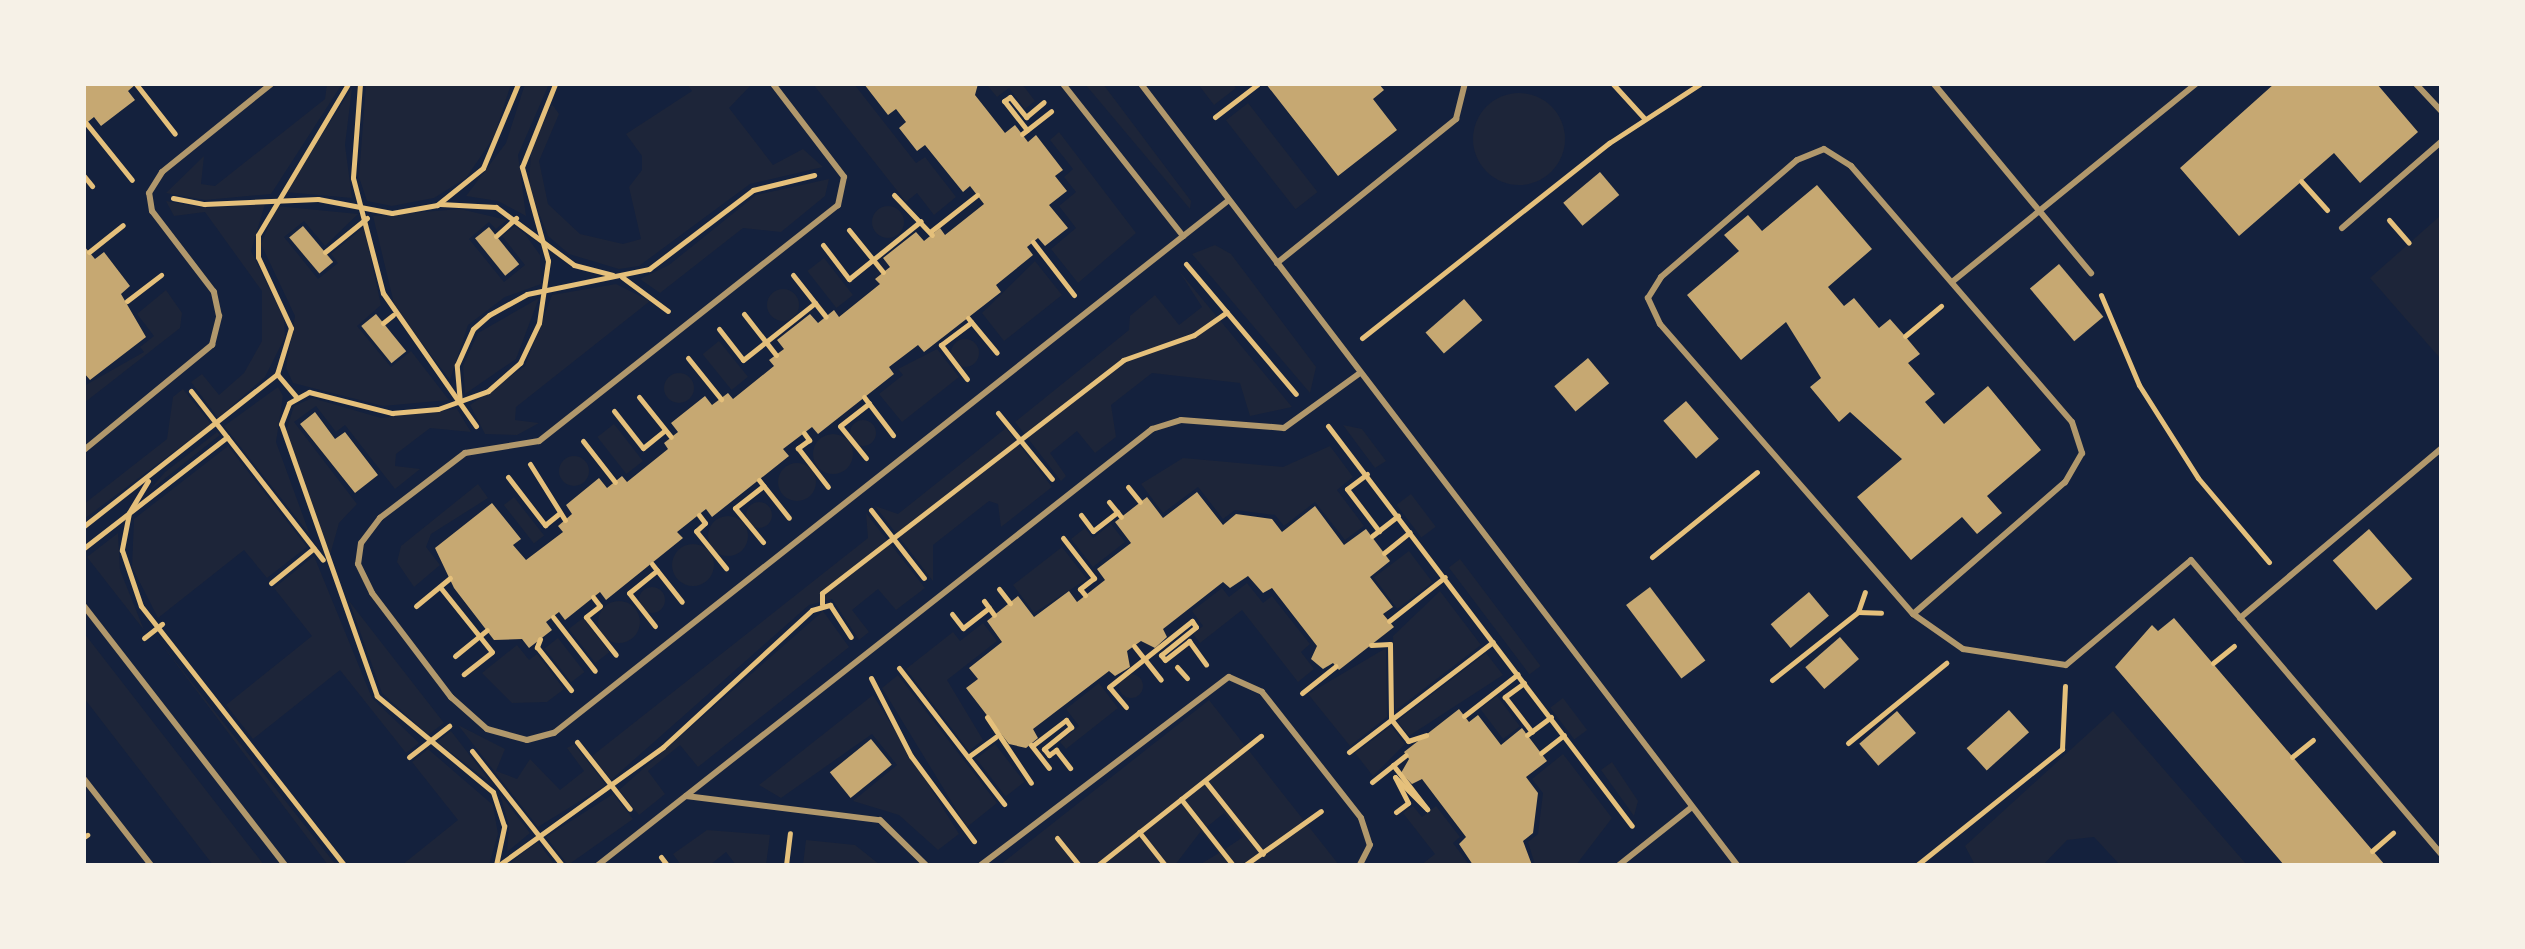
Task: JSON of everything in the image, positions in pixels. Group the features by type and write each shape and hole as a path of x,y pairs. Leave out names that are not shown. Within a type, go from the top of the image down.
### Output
{"lane":[{"path":"84,450 196,364 216,335 214,292 152,211 149,193 188,151 271,84"},
{"path":"773,84 838,168 846,194 809,228 682,329 526,448 481,448 460,455 380,518 358,553 372,593 445,689 473,721 502,734 536,740 564,726 1229,200"},
{"path":"1063,84 1183,236"},
{"path":"1141,84 1737,865"},
{"path":"1277,263 1456,119 1465,84"},
{"path":"1934,84 2091,273"},
{"path":"1952,282 2196,84"},
{"path":"2416,84 2441,111"},
{"path":"2342,228 2441,142"},
{"path":"1913,614 2065,482 2082,453 2072,422 1851,166 1824,149 1797,160 1661,277 1648,298 1660,324 1913,614 1963,649 2066,665 2191,560 2441,854"},
{"path":"598,865 1065,495 1165,423 1284,428 1360,373"},
{"path":"2240,618 2441,449"},
{"path":"84,606 285,865"},
{"path":"981,865 1218,680 1236,677 1262,692 1361,818 1370,845 1360,865"},
{"path":"84,779 151,865"},
{"path":"686,796 880,820 926,865"},
{"path":"1619,865 1692,807"}],"path":[{"path":"136,84 188,151"},
{"path":"84,526 152,476 277,374 291,328 256,244 274,200 348,84"},
{"path":"360,84 352,162 393,315 460,403 481,448"},
{"path":"437,205 483,168 518,84"},
{"path":"313,393 392,413 460,403 497,385 520,363 547,289 544,243 525,200 522,167 555,84"},
{"path":"1215,117 1258,84"},
{"path":"1613,84 1645,119"},
{"path":"1344,351 1645,119 1700,84"},
{"path":"1044,102 1026,117 1010,97 1004,101 1024,132 1051,111"},
{"path":"86,123 149,193 204,204 274,200 402,213 437,205 480,204 517,218 574,265 618,276 656,296 682,329"},
{"path":"460,403 457,365 473,329 508,303 547,289 658,265 758,187 838,168"},
{"path":"84,176 92,186"},
{"path":"2301,181 2342,228"},
{"path":"894,195 931,234 977,195"},
{"path":"2373,202 2409,243"},
{"path":"325,252 367,218"},
{"path":"496,236 517,218"},
{"path":"809,228 849,279 921,221"},
{"path":"89,252 123,225"},
{"path":"849,230 883,272"},
{"path":"1033,242 1088,312"},
{"path":"1168,249 1227,312 1367,474 1645,843"},
{"path":"2091,273 2139,385 2173,438 2286,581"},
{"path":"127,301 161,275"},
{"path":"793,275 826,317"},
{"path":"1905,336 1959,291"},
{"path":"704,311 743,360 815,303"},
{"path":"499,865 613,787 822,604 822,593 1123,360 1194,335 1227,312"},
{"path":"744,314 776,355"},
{"path":"383,323 393,315"},
{"path":"997,353 970,320 941,345 1093,531 1119,514 1109,502"},
{"path":"688,358 721,399"},
{"path":"277,374 296,397"},
{"path":"600,393 643,448 665,430"},
{"path":"639,397 671,437"},
{"path":"880,476 840,426 867,400 894,435"},
{"path":"804,433 809,440 798,448 828,487"},
{"path":"84,548 227,437"},
{"path":"583,441 615,482"},
{"path":"526,448 534,480 565,520"},
{"path":"1652,557 1777,457"},
{"path":"1367,474 1347,489 1379,531"},
{"path":"152,476 129,513 126,569 160,626 344,865"},
{"path":"508,477 545,525 560,513"},
{"path":"759,480 789,518"},
{"path":"763,486 735,508 776,558"},
{"path":"1128,487 1140,502"},
{"path":"858,494 963,628 989,608"},
{"path":"699,515 705,523 696,531 726,568"},
{"path":"1372,536 1398,516"},
{"path":"1384,553 1410,532"},
{"path":"1063,538 1094,578 1080,589 1085,595"},
{"path":"271,583 314,548"},
{"path":"652,564 682,602"},
{"path":"1772,680 1858,612 1873,568"},
{"path":"657,570 629,593 669,643"},
{"path":"1389,621 1445,577"},
{"path":"416,606 450,578"},
{"path":"440,587 492,652 445,689"},
{"path":"999,589 1010,603"},
{"path":"593,597 600,606 586,617 616,655"},
{"path":"984,601 994,615"},
{"path":"822,604 837,610 911,756 966,834 992,856"},
{"path":"553,617 595,671"},
{"path":"1126,707 1109,687 1192,621 1196,627 1161,655 1165,660 1189,641 1218,680"},
{"path":"144,638 160,626"},
{"path":"455,656 487,630"},
{"path":"540,639 537,647 571,690"},
{"path":"1349,752 1493,642"},
{"path":"1371,645 1390,644 1391,719 1408,741 1426,735"},
{"path":"1134,646 1161,680"},
{"path":"1848,743 1963,649"},
{"path":"1917,865 2062,749 2066,665"},
{"path":"1302,693 1336,666"},
{"path":"899,668 1004,804"},
{"path":"1464,716 1518,674"},
{"path":"1524,683 1505,697 1530,734 1551,717"},
{"path":"987,717 996,737 1031,783"},
{"path":"1049,768 1031,746 1066,720 1071,727 1044,749 1049,755 1056,750 1083,784"},
{"path":"409,757 451,724"},
{"path":"564,726 644,829"},
{"path":"1541,753 1564,735"},
{"path":"1098,865 1261,736"},
{"path":"968,757 996,737"},
{"path":"1372,782 1406,755"},
{"path":"1393,765 1427,809 1395,777 1408,803 1396,812"},
{"path":"1205,781 1263,854"},
{"path":"1181,799 1233,865"},
{"path":"1245,865 1321,811"},
{"path":"1041,817 1079,865"},
{"path":"786,865 790,832"},
{"path":"1139,832 1165,865"},
{"path":"661,857 667,865"}],"shaded area":[{"path":"327,84 342,84 271,194 205,200 166,193 204,156 201,184 215,186 325,99"},
{"path":"366,84 511,84 494,137 466,178 434,198 392,206 367,201 359,177"},
{"path":"525,84 549,84 518,155 526,216 498,201 466,196 506,143"},
{"path":"687,84 752,84 729,108 773,165 803,149 823,167 750,184 639,266 619,269 569,254 548,236 529,188 531,148 552,104 559,114 539,161 548,204 580,234 623,244 641,239 629,187 642,170 642,156 626,134 692,91"},
{"path":"813,84 854,84 916,163 925,157 956,197 934,215 917,193 906,202"},
{"path":"1022,84 1035,101 1025,109 1009,88 997,97 987,85"},
{"path":"1085,84 1103,84 1191,201 1190,209"},
{"path":"1198,84 1233,84 1236,88 1214,105"},
{"path":"352,88 345,145 352,198 285,192"},
{"path":"1519,93 1537,96 1552,106 1562,121 1565,139 1562,157 1552,172 1537,182 1519,185 1501,182 1486,172 1476,157 1473,139 1476,121 1486,106 1501,96"},
{"path":"1248,103 1318,192 1296,209 1226,120"},
{"path":"1059,132 1136,233 1078,283 1051,249 1076,228 1059,206 1076,192 1064,177 1073,169 1050,140"},
{"path":"829,179 825,196 781,232 743,228 660,293 640,279 669,265 756,195"},
{"path":"166,201 204,208 265,204 251,251 284,318 285,337 265,377 218,418 191,382 202,374 219,395 244,373 262,341 262,291 205,212 174,216"},
{"path":"277,206 358,214 325,246 304,221 284,237 318,279 338,263 331,254 364,227 381,305 357,326 391,367 411,351 449,400 383,406 293,383 286,368 295,316 261,244"},
{"path":"888,206 899,211 904,222 899,233 888,238 877,233 872,222 877,211"},
{"path":"460,209 507,220 496,229 489,222 469,239 504,282 525,265 502,236 515,226 525,234 540,255 541,284 505,297 468,325 450,380 395,308 373,216"},
{"path":"2441,215 2441,356 2439,357 2370,278"},
{"path":"1215,245 1231,254 1316,367 1310,393 1192,254"},
{"path":"824,258 853,295 836,308 807,271"},
{"path":"1035,261 1062,295 1004,341 982,313"},
{"path":"1179,271 1292,407 1250,416 1240,383 1152,373 1111,405 1116,437 1095,453 1077,431 1050,453 1066,476 1061,481 1015,422 1129,330 1130,316 1155,295 1179,325 1202,307"},
{"path":"616,284 650,301 516,407 515,420 539,423 517,435 485,434 470,405 525,366 552,295"},
{"path":"783,289 794,294 799,305 794,316 783,321 772,316 767,305 772,294"},
{"path":"166,290 182,313 180,328 84,403 84,386 144,352 140,347 154,336 137,314"},
{"path":"539,298 516,359 465,394 463,366 478,333"},
{"path":"965,339 975,343 979,353 975,363 965,367 955,363 951,353 955,343"},
{"path":"719,341 748,377 732,390 703,354"},
{"path":"937,349 959,377 902,422 879,394 903,375 898,369"},
{"path":"679,373 690,377 694,388 690,399 679,403 668,399 664,388 668,377"},
{"path":"278,387 283,396 276,442 310,535 224,426"},
{"path":"183,389 211,424 84,519 84,504 167,439 173,397"},
{"path":"312,398 381,418 457,409 471,432 430,428 396,454 395,466 420,469 395,489 345,425 336,432 316,406 294,422 357,504 339,523 330,555 286,431 294,406"},
{"path":"863,420 872,424 876,433 872,442 863,446 854,442 850,433 854,424"},
{"path":"614,424 643,461 626,474 597,437"},
{"path":"1343,425 1362,429 1386,461 1375,468"},
{"path":"1006,428 1052,487 1001,527 998,504 989,501 933,545 933,581 875,506 898,514"},
{"path":"217,432 220,435 148,492 165,472"},
{"path":"833,434 847,440 853,454 847,468 833,474 819,468 813,454 819,440"},
{"path":"228,446 307,547 267,578 244,550 158,618 132,567 134,519"},
{"path":"1330,446 1353,477 1337,490 1364,526 1345,540 1315,502 1284,526 1275,515 1235,510 1223,519 1198,487 1163,513 1141,484 1183,458 1283,467"},
{"path":"574,456 585,460 589,471 585,482 574,486 563,482 559,471 563,460"},
{"path":"797,463 810,469 816,482 810,495 797,501 784,495 778,482 784,469"},
{"path":"478,484 488,498 431,534 426,547 440,565 414,587 397,562 401,546"},
{"path":"1411,494 1436,527 1421,538 1397,505"},
{"path":"514,497 544,536 534,544 504,505"},
{"path":"759,502 768,506 772,515 768,524 759,528 750,524 746,515 750,506"},
{"path":"866,513 925,588 896,610 878,589 852,610 869,632 859,640 832,599 809,605 611,780 592,756 868,538"},
{"path":"728,516 742,522 748,536 742,550 728,556 714,550 708,536 714,522"},
{"path":"1111,524 1125,542 1093,567 1071,539 1085,528 1093,538"},
{"path":"118,533 120,570 144,630 87,557"},
{"path":"693,544 708,550 714,565 708,580 693,586 678,580 672,565 678,550"},
{"path":"1062,547 1087,579 1034,613 1013,585"},
{"path":"1409,551 1432,582 1397,609 1374,577"},
{"path":"314,556 372,698 419,743 406,753 340,670 253,739 226,705 312,636 274,588"},
{"path":"1460,559 1541,666 1529,674 1449,567"},
{"path":"1247,583 1263,603 1272,596 1310,644 1301,652 1314,669 1298,682 1242,610 1200,643 1193,634 1203,626 1192,611 1222,588 1229,597"},
{"path":"652,587 661,591 665,600 661,609 652,613 643,609 639,600 643,591"},
{"path":"1440,591 1481,645 1395,711 1393,636"},
{"path":"349,601 444,723 428,735 382,693"},
{"path":"619,601 634,607 640,622 634,637 619,643 604,637 598,622 604,607"},
{"path":"823,611 849,647 698,767 680,745 648,771 665,794 639,815 619,790"},
{"path":"583,618 609,652 595,663 569,629"},
{"path":"983,623 997,641 947,680 983,740 969,751 906,669 953,632 960,641"},
{"path":"84,633 264,865 213,865 84,698"},
{"path":"156,637 336,865 328,865"},
{"path":"558,638 584,672 571,682 545,648"},
{"path":"517,645 529,660 537,654 564,689 547,702 512,703 482,673"},
{"path":"1386,648 1387,717 1350,746 1308,694"},
{"path":"1486,653 1503,675 1409,736 1397,721"},
{"path":"1131,674 1142,681 1143,686 1136,697 1131,698 1120,691 1119,686 1126,675"},
{"path":"898,675 997,803 967,827 882,688"},
{"path":"1099,683 1118,708 1066,749 1060,742 1079,726 1066,709"},
{"path":"873,695 959,834 938,850 899,815 853,801 897,765 872,734 781,798 759,785"},
{"path":"1497,696 1520,726 1503,739 1480,709"},
{"path":"1563,698 1587,730 1574,740 1550,708"},
{"path":"1209,700 1339,865 1199,865 1219,853 1201,831 1175,865 1000,865","holes":["1224,813 1243,837 1225,849 1207,827"]},
{"path":"2113,711 2247,865 2120,865 2094,837 2067,840 2043,865 1975,865 1965,846"},
{"path":"458,725 505,749 496,771 517,779 530,759 560,790 584,771 567,748 574,744 606,785 538,827"},
{"path":"1391,726 1405,744 1373,776 1355,753"},
{"path":"451,731 492,784 437,742"},
{"path":"995,744 1025,782 1006,797 976,759"},
{"path":"428,749 493,805 498,834 489,865 402,865 458,820 412,762"},
{"path":"1563,754 1612,818 1576,865 1535,865 1528,842 1538,834 1543,793 1532,779"},
{"path":"1612,762 1638,801 1634,816 1601,770"},
{"path":"500,794 530,833 507,852 509,826"},
{"path":"613,794 633,819 568,865 546,837"},
{"path":"1413,806 1422,817 1436,806 1460,837 1453,843 1468,863 1421,865 1435,854 1403,813"},
{"path":"707,830 770,835 766,865 736,865 726,852 710,865 681,865 673,854"},
{"path":"806,840 855,845 879,864 803,865"},
{"path":"538,842 555,865 509,865 521,854"}],"building":[{"path":"84,84 136,84 128,91 135,100 101,126 94,117 84,125"},
{"path":"864,84 978,84 975,95 1005,133 1015,125 1028,142 1036,135 1063,170 1055,176 1067,191 1049,205 1068,228 1045,246 1038,238 1027,247 1033,255 996,285 1001,292 924,352 918,345 889,367 894,374 818,434 812,427 783,449 789,456 712,517 706,509 677,532 683,538 606,600 600,592 565,620 559,612 546,622 552,630 529,648 522,639 494,640 454,588 435,548 492,503 521,539 513,545 526,560 563,532 558,526 572,514 566,505 599,478 607,488 622,476 627,482 668,449 664,443 678,432 671,423 705,396 712,405 728,393 733,399 774,366 769,360 784,349 777,340 810,314 818,323 834,310 839,317 880,284 875,279 890,267 883,258 916,232 924,241 940,228 945,235 984,204 970,186 963,192 925,145 917,151 899,128 906,122 896,109 888,115"},
{"path":"1266,84 1379,84 1384,90 1373,99 1397,130 1338,176"},
{"path":"2274,84 2377,84 2418,132 2360,183 2334,153 2239,236 2180,168"},
{"path":"1600,172 1619,195 1583,226 1563,203"},
{"path":"1817,185 1872,249 1828,287 1844,306 1854,298 1879,328 1890,319 1905,336 1920,354 1908,363 1935,394 1925,402 1944,424 1988,386 2041,450 1987,496 2002,513 1977,534 1962,517 1911,560 1857,497 1902,459 1850,412 1839,422 1810,387 1821,378 1786,322 1741,360 1687,295 1739,251 1724,235 1748,215 1762,231"},
{"path":"303,226 333,262 319,274 289,238"},
{"path":"489,227 519,264 505,276 475,238"},
{"path":"84,246 95,259 104,252 130,286 121,294 146,337 90,380 84,373"},
{"path":"2059,264 2103,317 2074,341 2030,288"},
{"path":"1464,299 1482,320 1444,354 1426,332"},
{"path":"376,314 406,351 391,363 361,326"},
{"path":"1588,358 1609,383 1576,412 1554,386"},
{"path":"1686,401 1719,439 1696,458 1663,421"},
{"path":"315,412 335,439 345,432 378,475 355,493 300,424"},
{"path":"1197,492 1223,525 1236,514 1272,519 1282,532 1315,506 1344,545 1366,529 1390,561 1370,577 1393,607 1383,614 1394,627 1339,670 1333,663 1323,669 1311,659 1317,646 1272,588 1263,593 1248,576 1230,588 1223,582 1163,629 1167,637 1155,648 1141,641 1127,651 1130,667 1115,676 1109,671 1033,729 1038,738 1026,748 1009,744 966,688 978,679 969,668 1002,642 987,621 1018,596 1034,617 1069,591 1077,602 1105,580 1097,569 1131,543 1115,522 1147,497 1163,518"},
{"path":"2369,529 2412,579 2376,610 2333,560"},
{"path":"1650,587 1705,660 1681,679 1626,605"},
{"path":"1809,592 1829,616 1791,648 1771,624"},
{"path":"2174,618 2385,865 2284,865 2115,667 2152,625 2158,631"},
{"path":"1840,637 1859,659 1824,689 1805,667"},
{"path":"1459,709 1469,722 1478,715 1501,745 1522,728 1547,761 1526,777 1538,793 1533,833 1523,841 1532,865 1473,865 1459,844 1466,837 1422,779 1412,784 1401,773 1409,759 1404,752"},
{"path":"2009,710 2029,732 1987,770 1967,748"},
{"path":"1897,711 1916,733 1878,766 1859,744"},
{"path":"871,739 892,765 851,798 830,772"}]}
